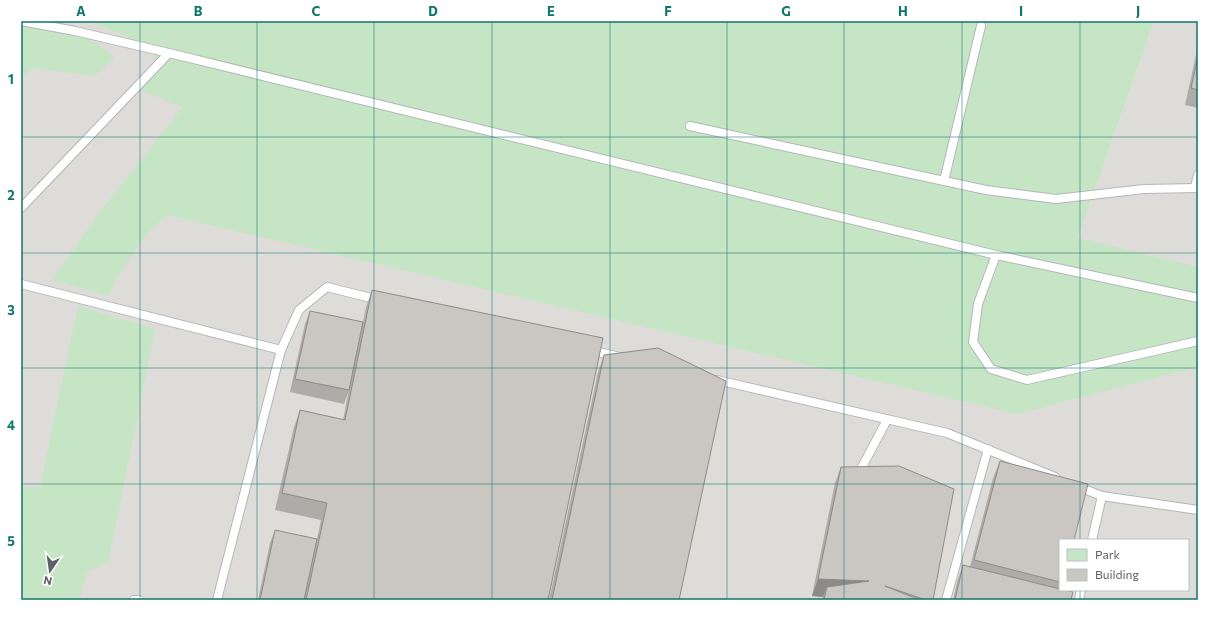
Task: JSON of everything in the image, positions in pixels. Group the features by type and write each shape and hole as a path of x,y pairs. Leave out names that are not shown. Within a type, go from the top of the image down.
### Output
{"lane":[{"path":"21,21 75,31 169,53 996,255 1198,298"},
{"path":"944,181 981,26"},
{"path":"21,208 169,53"},
{"path":"690,126 986,190 1056,199 1144,190 1196,188 1198,175"},
{"path":"996,255 978,304 973,342 991,369 1027,380 1198,341"},
{"path":"21,284 281,350"},
{"path":"217,600 281,350 299,310 327,287 388,302"},
{"path":"580,347 626,358"},
{"path":"711,378 947,433 1102,496 1198,510"},
{"path":"862,467 887,420"},
{"path":"946,600 988,449"},
{"path":"1092,539 1102,496"},
{"path":"134,600 139,600"}],"shaded area":[{"path":"21,21 176,21 1078,238 1154,21 1198,21 1198,600 21,600"}],"green space":[{"path":"21,21 83,32 114,58 94,76 34,68 21,77"},
{"path":"89,21 1154,21 1078,238 1198,267 1198,367 1017,414 168,215 149,231 117,277 109,296 52,280 97,216 183,107 138,89 160,61 128,37"},
{"path":"78,306 155,329 108,563 87,571 79,600 21,600 21,487 40,487"}],"building":[{"path":"1198,57 1198,90 1191,88"},
{"path":"372,290 603,338 548,600 306,600 327,503 282,493 300,410 345,420"},
{"path":"310,311 363,322 349,390 295,379"},
{"path":"658,348 726,381 679,600 552,600 604,355"},
{"path":"1000,461 1088,484 1074,539 1059,539 1059,582 974,560"},
{"path":"899,466 954,489 933,600 926,600 885,586 920,600 824,600 827,587 869,581 818,579 841,467"},
{"path":"275,530 317,539 304,600 260,600"},
{"path":"963,565 1059,589 1059,591 1073,592 1071,600 955,600"}]}
